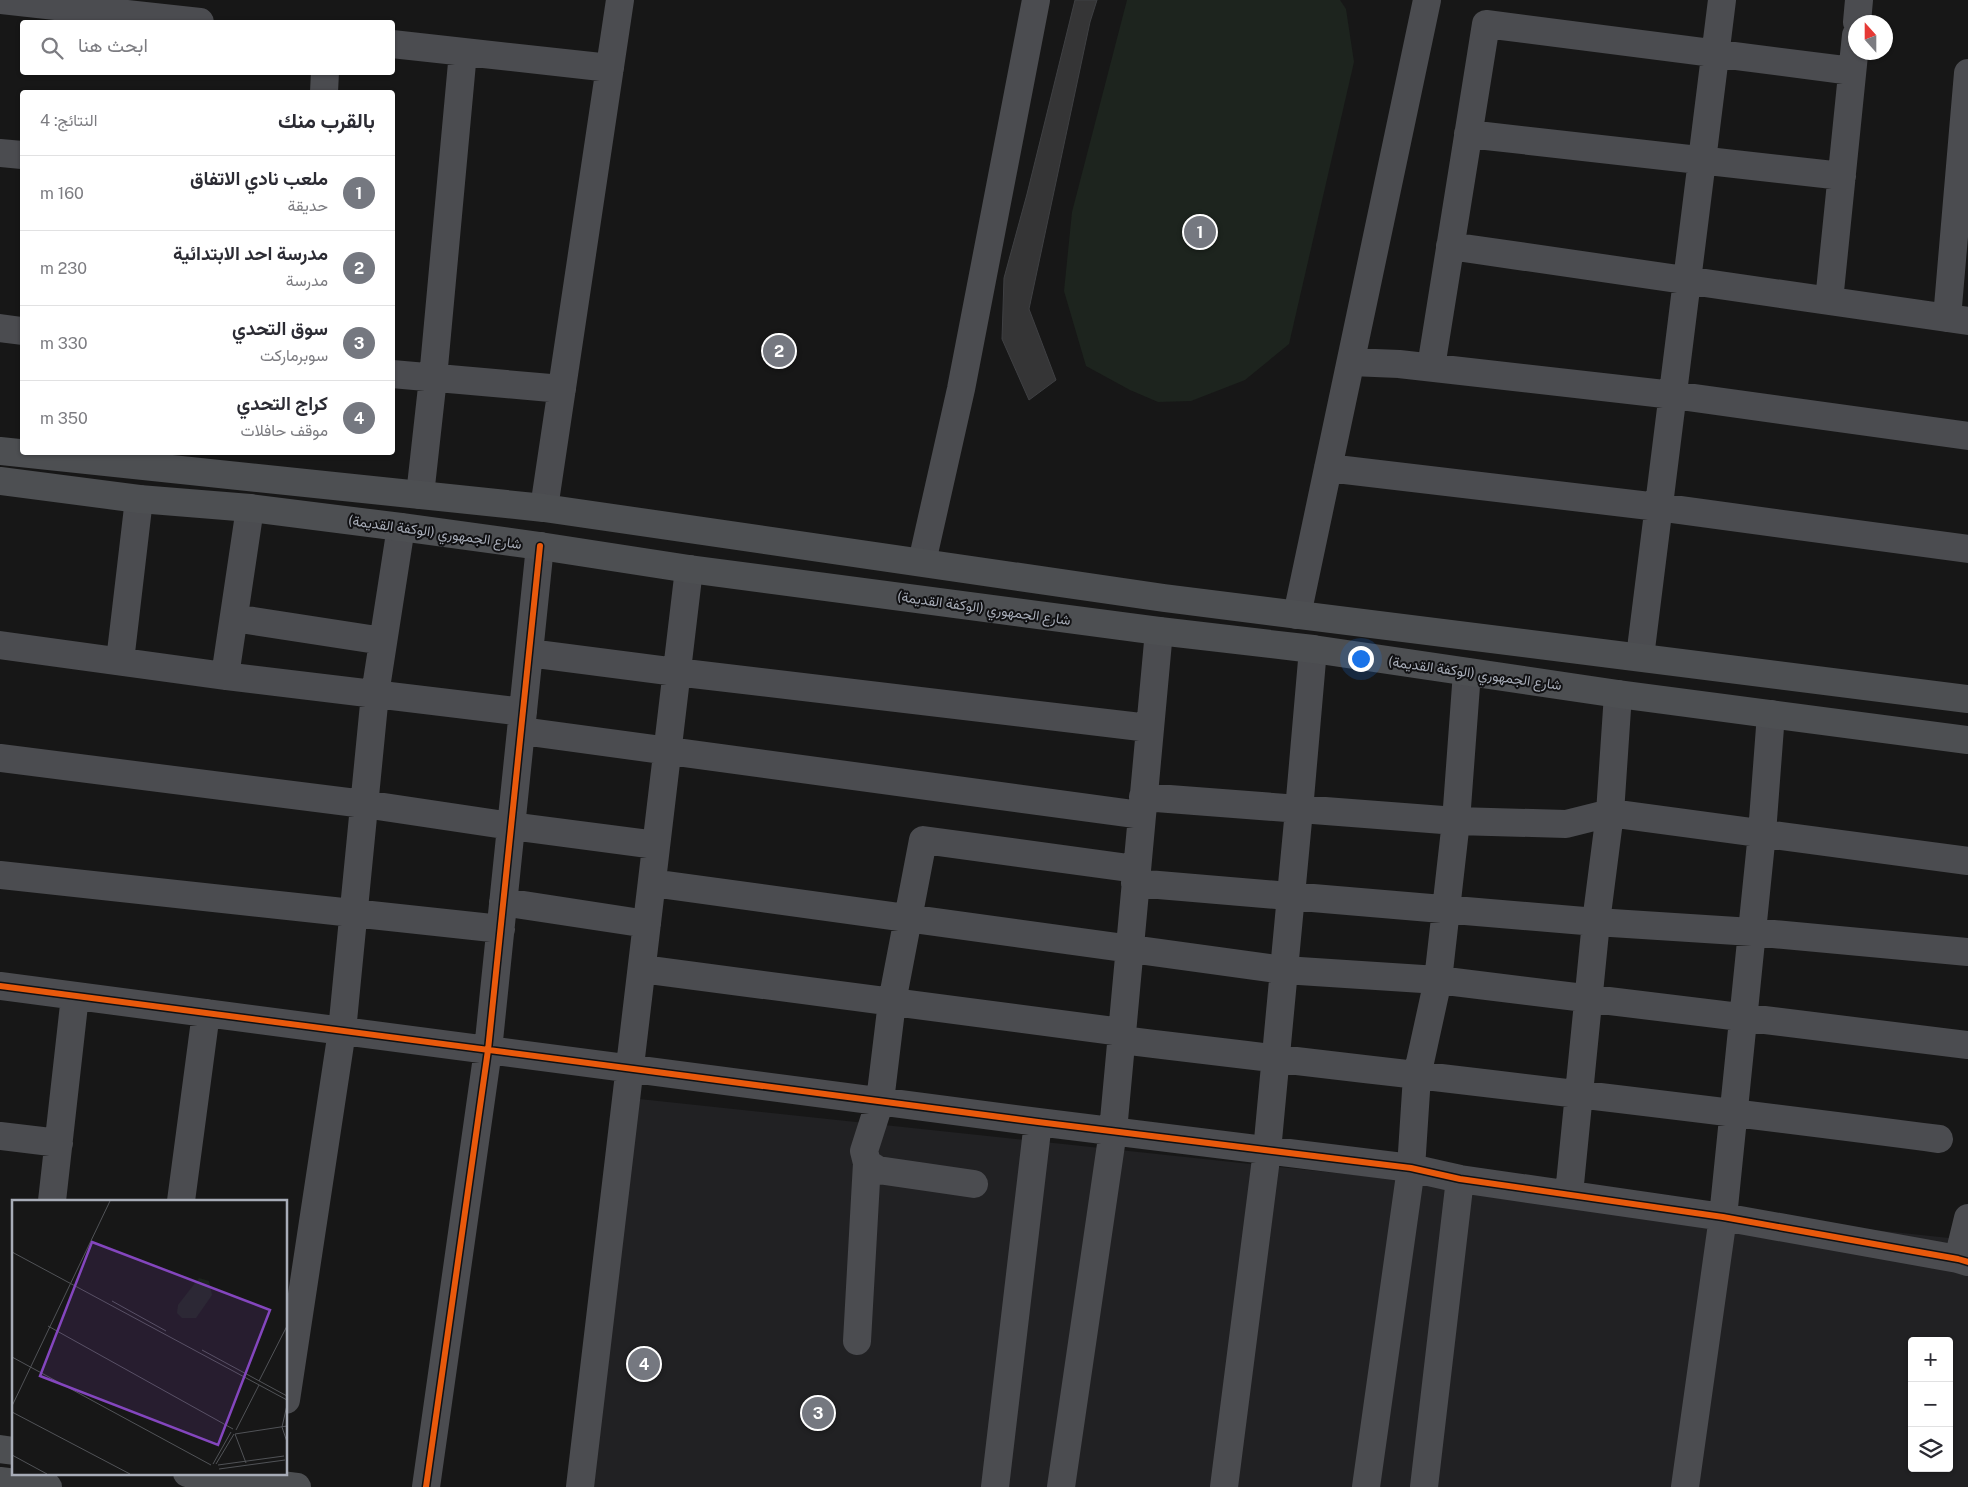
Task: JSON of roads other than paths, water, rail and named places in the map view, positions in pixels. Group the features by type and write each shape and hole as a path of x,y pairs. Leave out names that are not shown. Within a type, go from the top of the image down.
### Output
{"main road":[{"path":"0,451 20,453"},
{"path":"39,455 544,508 1164,598 1968,699"},
{"name":"شارع الجمهوري (الوكفة القديمة)","path":"0,482 139,499 250,508 401,527 603,555 688,569 1159,631 1313,649 1618,694 1968,740"},
{"path":"603,555 607,517"},
{"path":"883,594 888,557"},
{"path":"200,1474 282,1481"},
{"path":"1,1483 48,1487"}],"street":[{"path":"0,0 182,20"},
{"path":"544,508 620,0"},
{"path":"922,562 961,389 1036,0"},
{"path":"1297,615 1427,0"},
{"path":"1640,657 1722,0"},
{"path":"1858,15 1859,0"},
{"path":"1431,367 1486,24 1852,71"},
{"path":"395,44 610,68"},
{"path":"420,494 433,378 463,52"},
{"path":"1829,300 1853,60"},
{"path":"1450,246 1958,319 1968,73"},
{"path":"324,90 325,75"},
{"path":"1468,134 1842,176"},
{"path":"0,153 20,155"},
{"path":"0,328 20,331"},
{"path":"1351,362 1431,367 1673,394 1968,436"},
{"path":"395,374 562,389"},
{"path":"1328,468 1658,507 1968,549"},
{"path":"120,661 139,499"},
{"path":"225,676 250,508"},
{"path":"288,1387 342,1031 375,694 401,527"},
{"path":"426,1487 488,1050 540,546"},
{"path":"580,1487 631,1068 688,569"},
{"path":"234,618 383,641"},
{"path":"1061,1487 1113,1131 1159,631"},
{"path":"0,645 225,676 375,694 522,721 667,752 1142,806 1300,810 1456,821 1566,824 1610,813 1968,861"},
{"path":"1224,1487 1267,1151 1300,810 1313,649"},
{"path":"529,653 1149,728"},
{"path":"1366,1487 1411,1168 1417,1076 1438,980 1456,821 1468,672"},
{"path":"1569,1194 1596,922 1610,813 1618,694"},
{"path":"1685,1487 1724,1217 1772,714"},
{"path":"0,758 364,804 656,845"},
{"path":"857,1341 867,1162 864,1152 880,1101 892,1002 923,840 1136,876 1291,896 1596,922 1752,932 1968,952"},
{"path":"0,875 500,929"},
{"path":"652,883 1284,970 1438,980 1968,1045"},
{"path":"503,902 647,924"},
{"path":"642,969 892,1002 1276,1058 1735,1112 1939,1139"},
{"path":"0,986 1038,1122 1411,1168 1460,1178 1724,1217 1963,1261 1968,1218"},
{"path":"52,1200 75,996"},
{"path":"181,1200 206,1013"},
{"path":"995,1487 1038,1122"},
{"path":"0,1136 59,1143"},
{"path":"867,1162 878,1170 974,1184"},
{"path":"1424,1487 1460,1178"}],"place":[{"name":"ملعب نادي الاتفاق","path":"1200,232"},
{"name":"مدرسة احد الابتدائية","path":"779,351"},
{"name":"كراج التحدي","path":"644,1364"},
{"name":"سوق التحدي","path":"818,1413"}]}
